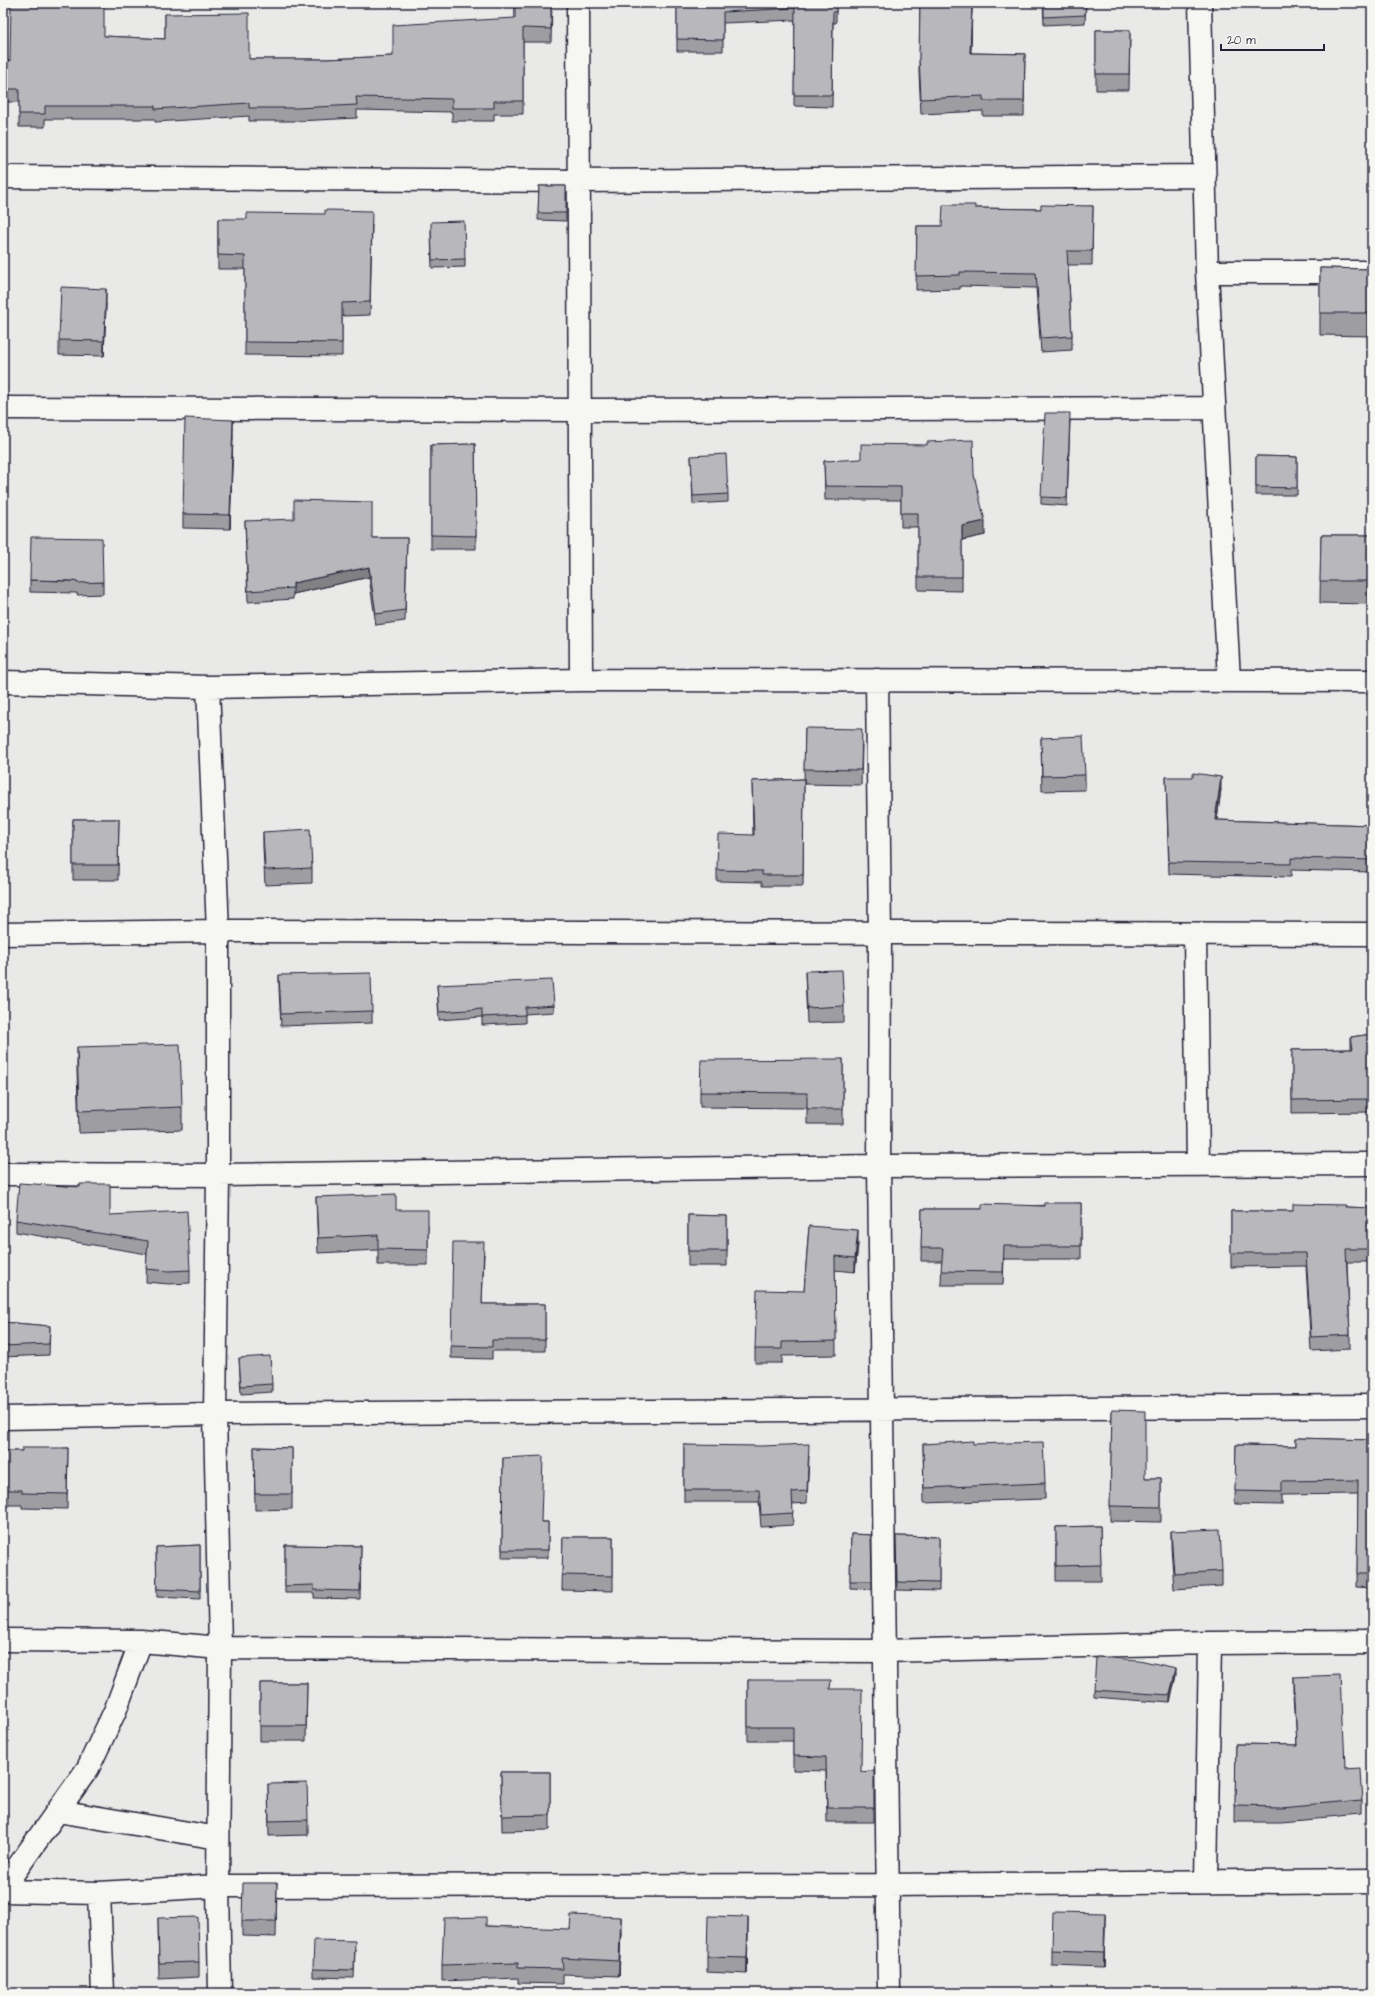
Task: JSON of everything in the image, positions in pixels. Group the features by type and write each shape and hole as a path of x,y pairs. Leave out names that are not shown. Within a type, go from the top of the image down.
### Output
{"street":[{"path":"578,3 581,680"},
{"path":"1200,3 1207,272 1213,408 1229,680"},
{"path":"3,177 578,182 1205,176"},
{"path":"1207,272 1372,272"},
{"path":"3,408 580,410 1213,408"},
{"path":"3,682 208,687 581,680 1372,681"},
{"path":"877,680 880,934 879,1166 883,1651 889,1993"},
{"path":"208,687 218,931 218,1175 215,1414 220,1648 218,1838 220,1993"},
{"path":"3,934 218,931 880,934 1372,934"},
{"path":"1196,934 1198,1165"},
{"path":"3,1174 218,1175 879,1166 1372,1164"},
{"path":"3,1418 215,1414 1372,1406"},
{"path":"3,1640 141,1641 220,1648 883,1651 1210,1643 1372,1642"},
{"path":"3,1890 88,1768 115,1712 141,1641"},
{"path":"1206,1882 1210,1643"},
{"path":"58,1811 218,1838"},
{"path":"3,1890 99,1894 218,1886 886,1885 1372,1881"},
{"path":"99,1894 103,1993"}],"building":[{"path":"11,3 104,3 104,36 165,39 165,14 249,13 249,59 327,59 393,56 393,25 515,18 515,3 551,3 551,29 523,28 523,101 494,101 494,108 452,108 452,99 356,97 357,105 297,108 249,108 249,103 155,109 155,106 45,106 45,114 19,114 19,89 3,89 3,61 10,61"},
{"path":"677,3 836,3 836,12 833,12 832,95 794,95 795,8 723,12 723,40 677,39"},
{"path":"920,3 972,3 970,53 1025,54 1024,101 983,101 983,96 921,99 919,57"},
{"path":"1044,3 1086,3 1085,15 1044,17"},
{"path":"1096,30 1130,30 1129,74 1096,74"},
{"path":"539,186 566,186 566,213 538,213"},
{"path":"943,205 975,205 975,208 1041,209 1041,205 1093,206 1092,251 1067,251 1072,336 1041,338 1036,273 960,272 960,275 916,276 917,226 942,226"},
{"path":"325,210 372,211 370,302 342,303 342,343 245,342 245,256 218,255 218,219 247,219 247,213 325,214"},
{"path":"464,221 465,259 432,260 431,222"},
{"path":"1320,268 1372,269 1372,313 1320,313"},
{"path":"61,287 106,289 104,341 59,340"},
{"path":"1045,413 1070,413 1067,498 1041,497"},
{"path":"185,418 233,420 230,515 183,514"},
{"path":"973,440 974,475 985,521 962,526 962,577 918,577 918,513 901,513 901,487 825,486 824,461 861,459 861,444 927,445 927,442"},
{"path":"475,444 476,536 431,535 431,445"},
{"path":"726,454 728,494 693,496 691,456"},
{"path":"1256,456 1297,457 1297,488 1256,487"},
{"path":"294,500 372,502 372,538 407,538 405,610 376,614 369,567 293,583 293,588 248,591 245,521 294,519"},
{"path":"1321,535 1372,535 1372,581 1320,581"},
{"path":"31,537 102,538 103,582 77,583 77,581 30,580"},
{"path":"805,728 862,729 861,770 804,769"},
{"path":"1083,736 1085,775 1042,776 1041,738"},
{"path":"1193,773 1221,777 1215,820 1372,825 1372,860 1291,858 1291,864 1169,862 1166,777 1193,777"},
{"path":"804,779 803,875 762,875 762,871 717,870 718,834 754,835 752,781"},
{"path":"73,819 119,819 118,865 73,865"},
{"path":"310,829 312,868 265,870 263,832"},
{"path":"842,970 844,1006 807,1008 805,971"},
{"path":"371,973 372,1011 281,1014 279,975"},
{"path":"552,980 554,1005 525,1007 525,1015 482,1017 482,1009 439,1012 437,985"},
{"path":"1372,1034 1372,1099 1292,1100 1292,1050 1353,1049 1351,1037"},
{"path":"180,1044 182,1107 79,1111 77,1047"},
{"path":"843,1059 843,1109 807,1109 807,1093 700,1092 701,1060"},
{"path":"19,1183 80,1187 80,1184 110,1184 110,1215 187,1211 190,1270 169,1271 146,1269 148,1241 16,1220"},
{"path":"396,1194 396,1210 428,1210 428,1250 378,1249 378,1235 318,1238 316,1197"},
{"path":"1044,1203 1081,1203 1081,1246 1004,1246 1003,1272 941,1271 943,1248 921,1248 922,1209 982,1209 982,1204 1044,1206"},
{"path":"1293,1204 1346,1205 1345,1207 1372,1208 1372,1249 1346,1249 1350,1335 1311,1337 1306,1253 1231,1253 1231,1211 1293,1211"},
{"path":"688,1215 727,1216 727,1251 688,1251"},
{"path":"809,1226 858,1230 855,1258 835,1256 836,1341 782,1342 782,1349 755,1349 757,1290 804,1291"},
{"path":"453,1242 484,1242 482,1304 545,1304 545,1340 492,1340 492,1347 451,1346"},
{"path":"3,1322 50,1326 49,1344 3,1346"},
{"path":"270,1356 272,1384 241,1386 239,1358"},
{"path":"1112,1410 1145,1411 1145,1478 1161,1478 1161,1507 1110,1506"},
{"path":"1296,1438 1372,1440 1372,1574 1357,1574 1358,1480 1282,1481 1282,1492 1235,1491 1236,1445 1296,1446"},
{"path":"973,1441 973,1444 1043,1442 1045,1483 924,1488 923,1444"},
{"path":"809,1444 807,1491 792,1492 793,1513 761,1515 759,1490 684,1490 684,1445 762,1446"},
{"path":"254,1447 292,1448 292,1494 255,1494"},
{"path":"22,1448 68,1448 67,1494 22,1493 22,1490 3,1490 3,1451 22,1451"},
{"path":"543,1456 541,1522 548,1522 548,1550 502,1550 503,1458"},
{"path":"1100,1526 1101,1565 1056,1566 1056,1527"},
{"path":"1220,1529 1222,1571 1174,1574 1171,1531"},
{"path":"851,1534 871,1535 872,1581 850,1581"},
{"path":"896,1536 939,1537 939,1583 897,1582"},
{"path":"563,1537 613,1537 613,1576 562,1575"},
{"path":"200,1545 200,1591 157,1589 156,1547"},
{"path":"285,1545 361,1546 360,1591 314,1590 314,1585 285,1586"},
{"path":"1096,1657 1139,1660 1176,1668 1170,1695 1094,1690"},
{"path":"1340,1675 1344,1768 1360,1767 1362,1800 1281,1807 1235,1806 1236,1744 1297,1745 1294,1677"},
{"path":"748,1680 831,1680 830,1689 862,1689 861,1772 874,1771 874,1808 827,1808 826,1757 793,1756 793,1727 748,1727"},
{"path":"260,1683 307,1683 306,1726 260,1726"},
{"path":"501,1772 550,1772 550,1815 502,1816"},
{"path":"307,1783 308,1820 269,1821 268,1784"},
{"path":"243,1883 277,1883 276,1921 242,1921"},
{"path":"1053,1912 1105,1913 1104,1952 1052,1950"},
{"path":"571,1915 621,1917 619,1961 562,1958 563,1969 518,1968 518,1963 442,1965 444,1918 486,1917 486,1926 570,1929"},
{"path":"708,1916 748,1917 747,1958 707,1957"},
{"path":"198,1917 199,1962 159,1963 158,1918"},
{"path":"314,1940 355,1941 354,1970 313,1969"}]}
